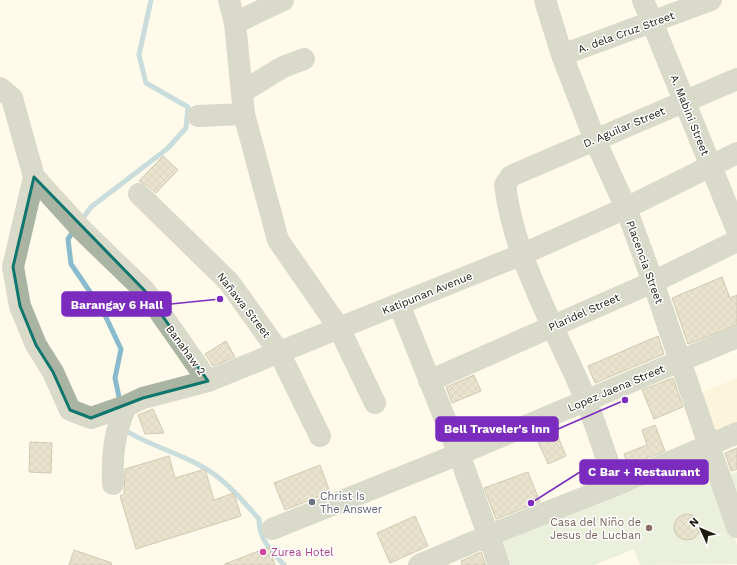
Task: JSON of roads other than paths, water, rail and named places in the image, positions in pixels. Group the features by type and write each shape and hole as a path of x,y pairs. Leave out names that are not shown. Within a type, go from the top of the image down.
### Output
{"street":[{"path":"230,0 235,23 244,114 278,240 339,328 375,403"},
{"path":"235,23 283,0"},
{"name":"Placencia Street","path":"545,0 562,55 595,140 626,208 653,282 737,527"},
{"name":"A. Mabini Street","path":"644,0 737,230"},
{"name":"A. dela Cruz Street","path":"562,55 653,23 711,0"},
{"path":"242,92 283,67 304,59"},
{"name":"D. Aguilar Street","path":"523,254 507,197 505,184 511,176 737,79"},
{"path":"0,88 12,98 34,177"},
{"path":"198,116 244,114"},
{"name":"Katipunan Avenue","path":"34,177 13,267 20,306 36,345 53,372 70,410 91,418 122,414 143,398 208,381 523,254 626,208 710,165 737,153"},
{"name":"Banahaw 2","path":"34,177 83,231 144,291 208,381"},
{"name":"Nañawa Street","path":"139,194 229,282 280,352 320,436"},
{"name":"Plaridel Street","path":"429,380 653,282 737,241"},
{"path":"523,254 586,401 616,485"},
{"path":"399,304 460,454 498,565"},
{"name":"Lopez Jaena Street","path":"272,529 460,454 737,337"},
{"path":"113,484 112,452 122,414"},
{"path":"419,565 487,536 616,485 737,433"}],"waterway":[{"path":"81,221 91,207 167,149 186,128 188,107 146,83 139,55 151,0"},
{"path":"75,229 68,239 71,264 103,311 121,349 115,378 120,402"},
{"path":"123,429 142,440 201,466 225,483 259,519 263,539 284,565"}],"place":[{"name":"Barangay 6 Hall","path":"220,299"},
{"name":"Bell Traveler's Inn","path":"625,400"},
{"name":"Christ Is The Answer","path":"312,502"},
{"name":"C Bar + Restaurant","path":"531,503"},
{"name":"Casa del Niño de Jesus de Lucban","path":"649,528"},
{"name":"Zurea Hotel","path":"263,552"}]}
